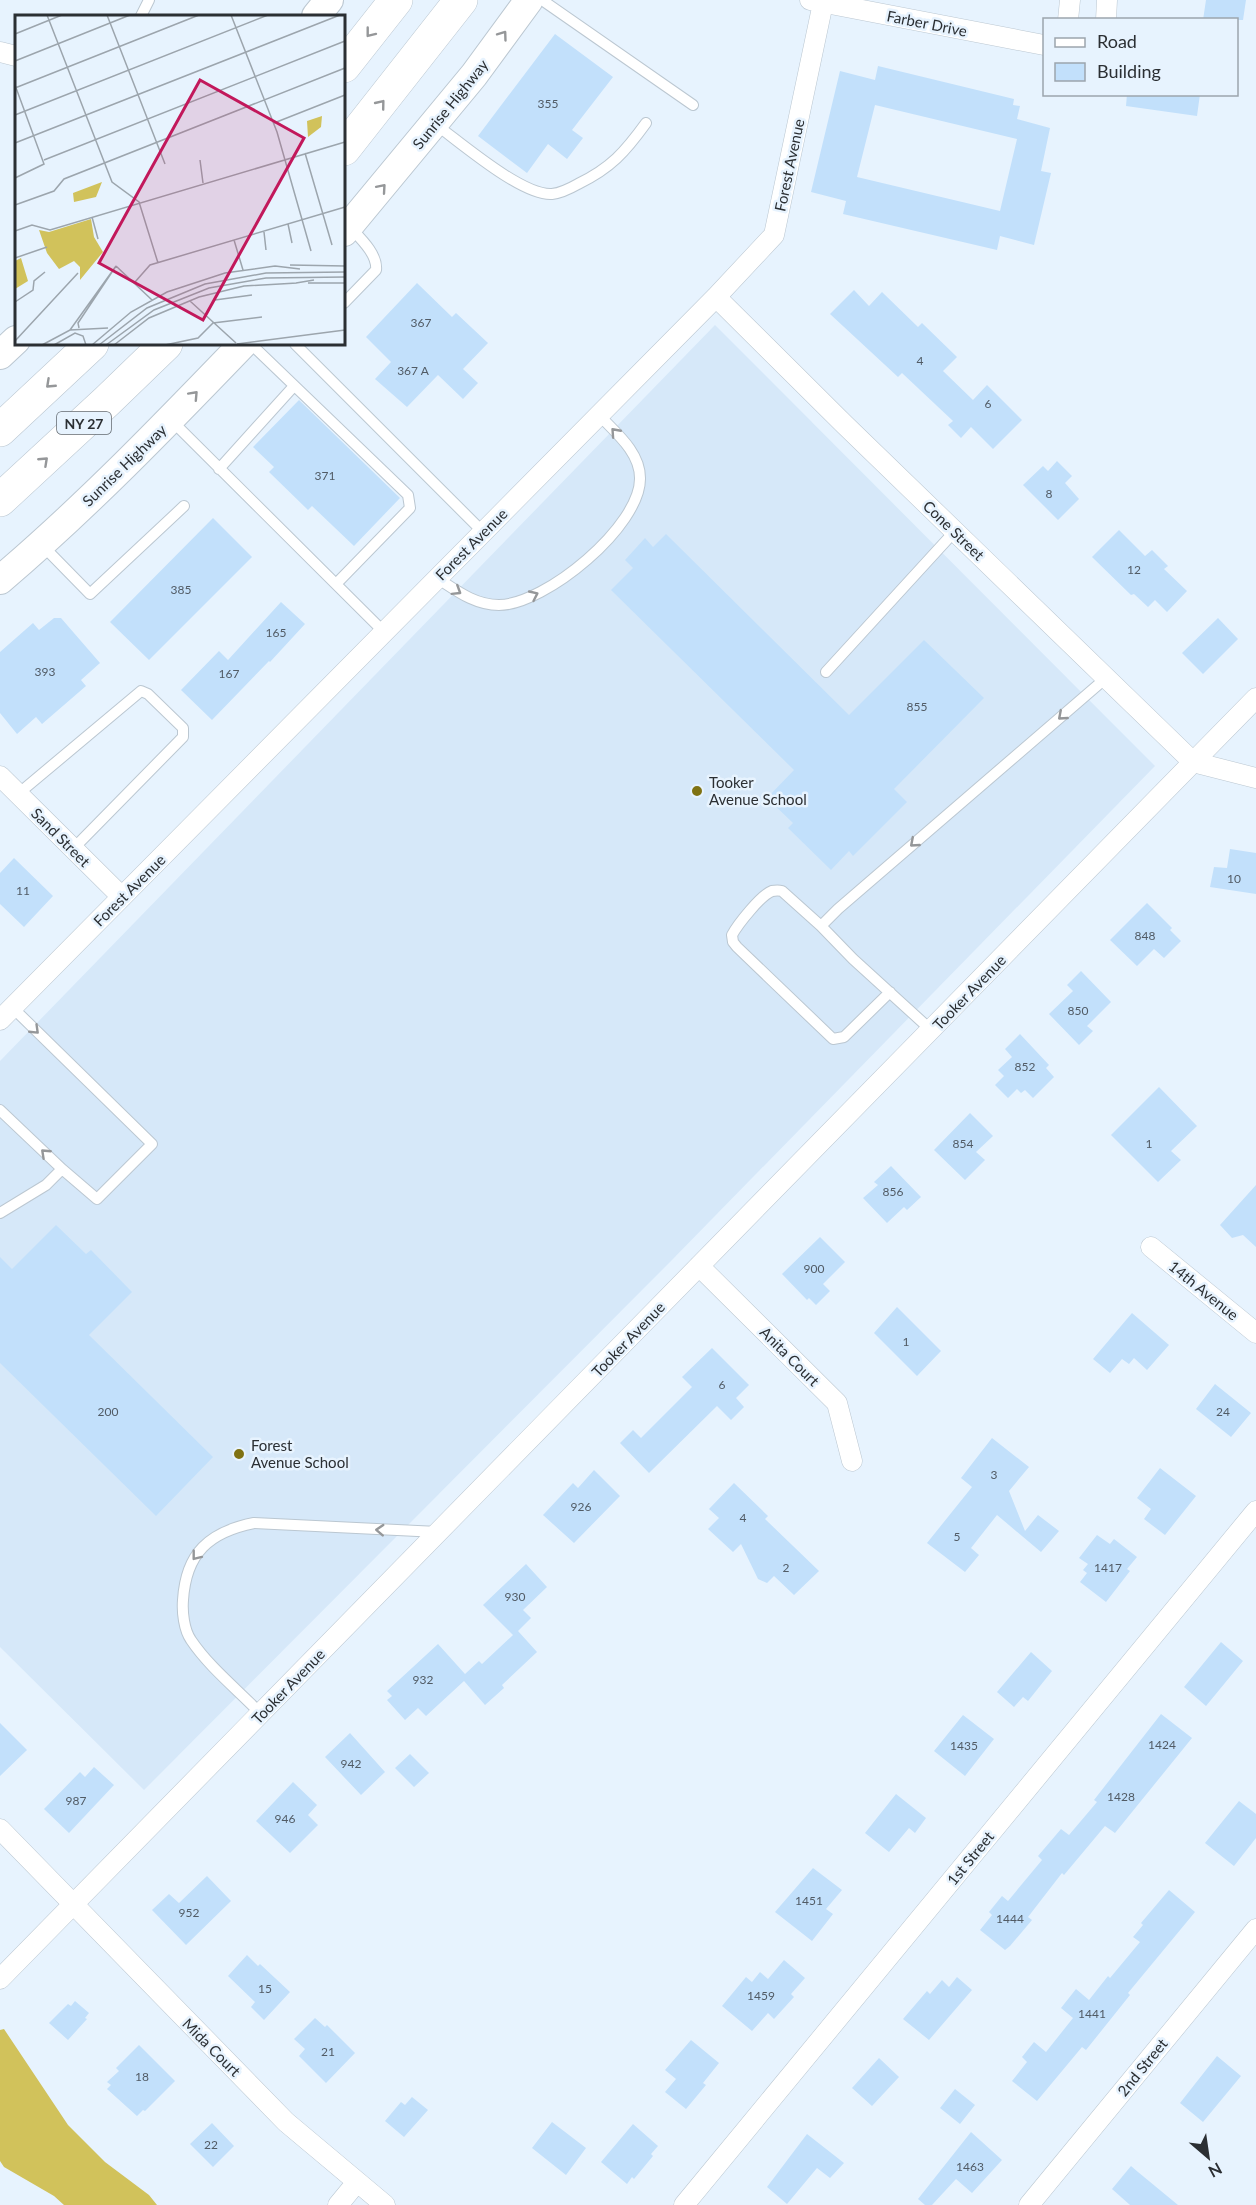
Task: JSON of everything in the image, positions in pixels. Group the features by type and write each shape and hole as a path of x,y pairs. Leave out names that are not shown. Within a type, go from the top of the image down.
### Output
{"highway":[{"path":"345,65 396,0"},
{"path":"345,148 461,0"},
{"path":"0,430 91,345"},
{"name":"NY 27","path":"0,500 165,345"}],"main road":[{"path":"317,15 329,0"},
{"name":"Sunrise Highway","path":"346,229 474,75 529,0"},
{"path":"0,355 15,341"},
{"name":"Sunrise Highway","path":"0,580 171,420 242,345"}],"street":[{"path":"1068,18 1070,0"},
{"path":"1106,18 1107,0"},
{"name":"Farber Drive","path":"816,2 1043,45"},
{"name":"Forest Avenue","path":"6,1014 716,297 774,235 816,2"},
{"path":"0,52 15,56"},
{"name":"Cone Street","path":"716,297 1193,762"},
{"name":"Tooker Avenue","path":"0,1980 1256,698"},
{"path":"1193,762 1256,778"},
{"name":"Sand Street","path":"0,776 122,897"},
{"name":"14th Avenue","path":"1151,1247 1256,1333"},
{"name":"Anita Court","path":"699,1266 837,1403 852,1461"},
{"name":"1st Street","path":"684,2205 1256,1511"},
{"name":"Mida Court","path":"0,1829 286,2122 385,2205"},
{"name":"2nd Street","path":"1029,2205 1256,1929"},
{"path":"338,2205 357,2182"}],"lane":[{"path":"142,15 149,0"},
{"path":"542,0 693,105"},
{"path":"435,123 516,182 540,192 553,194 600,174 625,151 646,123"},
{"path":"345,302 376,270 372,255 346,229"},
{"path":"252,345 408,495 410,508 336,584"},
{"path":"300,345 483,532"},
{"path":"219,469 294,386"},
{"path":"437,578 477,602 499,605 517,602 566,578 612,535 628,515 637,496 640,478 636,458 631,450 599,415"},
{"path":"171,420 384,632"},
{"path":"41,544 90,594 184,506"},
{"path":"826,672 955,531"},
{"path":"821,926 1106,678"},
{"path":"18,794 141,691 148,694 183,728 183,737 73,849"},
{"path":"890,992 844,1037 833,1039 733,942 732,935 744,918 768,894 775,890 782,891 931,1030"},
{"path":"0,1110 97,1199 152,1144 58,1052 6,1014"},
{"path":"0,1213 46,1185 62,1169"},
{"path":"261,1714 189,1638 183,1611 184,1588 190,1564 208,1541 233,1527 254,1523 438,1533"}],"shaded area":[{"path":"715,325 1155,766 670,1262 144,1790 0,1647 0,1061"},
{"path":"4,2029 68,2125 105,2162 149,2195 157,2205 64,2205 54,2196 4,2167 0,2161 0,2030"}],"building":[{"path":"1206,0 1246,0 1243,20 1203,18"},
{"path":"555,34 613,77 572,130 583,138 567,159 548,144 527,173 478,136"},
{"path":"878,66 1014,99 1013,105 1020,106 1017,119 1050,128 1041,171 1051,173 1034,245 1000,236 997,250 843,214 846,201 811,192 840,71 875,80","holes":["875,105 1017,139 1000,211 857,177"]},
{"path":"1127,96 1200,96 1197,116 1126,106"},
{"path":"417,283 452,317 456,313 488,343 463,369 478,383 463,399 438,375 407,407 375,379 391,362 366,337"},
{"path":"854,290 869,306 882,292 918,327 922,323 957,357 943,371 973,400 987,385 1022,420 993,449 971,427 961,438 948,425 953,421 902,373 898,377 830,314"},
{"path":"299,400 400,498 354,546 312,506 308,510 269,472 274,467 253,447"},
{"path":"1057,461 1072,476 1065,483 1079,499 1058,520 1023,485 1043,466 1048,471"},
{"path":"213,518 252,557 149,660 110,622"},
{"path":"1119,530 1145,556 1152,550 1168,566 1164,569 1187,591 1167,612 1155,600 1148,607 1134,594 1131,595 1092,557"},
{"path":"666,534 849,715 924,640 984,698 894,789 907,802 853,856 849,851 831,870 788,828 793,823 767,798 794,770 611,590 633,568 625,560 645,538 653,547"},
{"path":"281,602 305,624 212,720 181,690 219,651 228,660"},
{"path":"54,618 61,618 100,663 81,680 86,686 42,724 36,717 17,734 0,713 0,652 33,623 39,630"},
{"path":"1218,618 1238,639 1203,674 1182,653"},
{"path":"1230,849 1256,853 1256,894 1210,887 1214,867 1227,868"},
{"path":"14,858 53,896 24,927 0,904 0,873"},
{"path":"1147,903 1172,928 1170,930 1181,941 1164,958 1154,949 1137,966 1110,940"},
{"path":"1081,971 1111,1002 1087,1026 1093,1031 1079,1045 1049,1014 1073,991 1067,985"},
{"path":"1020,1034 1049,1065 1046,1068 1054,1077 1033,1098 1025,1090 1021,1093 1017,1089 1008,1098 995,1085 1004,1076 998,1070 1012,1057 1005,1049"},
{"path":"1159,1087 1197,1126 1171,1151 1181,1160 1158,1182 1111,1135"},
{"path":"970,1113 993,1136 976,1152 985,1160 965,1180 934,1150"},
{"path":"891,1166 921,1197 907,1210 904,1207 887,1223 863,1198 878,1185 874,1182"},
{"path":"1256,1185 1256,1247 1243,1235 1232,1238 1220,1225"},
{"path":"56,1225 86,1254 91,1250 132,1292 89,1335 213,1457 156,1516 0,1363 0,1257 12,1269"},
{"path":"820,1237 845,1262 823,1284 830,1291 816,1305 809,1298 807,1300 782,1274"},
{"path":"897,1307 941,1351 917,1376 874,1333"},
{"path":"1132,1313 1169,1345 1147,1370 1134,1358 1129,1364 1122,1359 1110,1373 1093,1359"},
{"path":"712,1348 749,1385 736,1398 744,1407 731,1420 717,1406 649,1473 620,1443 633,1430 641,1438 692,1387 682,1377"},
{"path":"1215,1384 1251,1413 1231,1437 1196,1409"},
{"path":"992,1438 1029,1467 1009,1491 1025,1531 1038,1515 1059,1531 1041,1552 997,1515 971,1548 979,1555 965,1572 927,1543 972,1487 961,1478"},
{"path":"1160,1468 1196,1496 1165,1535 1144,1519 1151,1509 1137,1498"},
{"path":"594,1470 620,1496 574,1543 543,1515 573,1483 578,1488"},
{"path":"734,1483 768,1516 765,1519 819,1571 794,1595 774,1576 767,1583 758,1579 741,1544 733,1552 708,1529 719,1518 709,1509"},
{"path":"1097,1535 1110,1544 1114,1539 1137,1557 1127,1569 1130,1571 1106,1602 1080,1582 1087,1573 1083,1570 1088,1564 1079,1558"},
{"path":"526,1564 547,1587 523,1610 531,1618 518,1631 537,1652 502,1685 504,1688 485,1705 464,1681 426,1716 418,1708 405,1720 387,1700 392,1696 387,1691 438,1644 465,1674 479,1661 482,1664 513,1635 483,1605"},
{"path":"1221,1642 1243,1661 1206,1706 1184,1687"},
{"path":"1031,1652 1052,1671 1028,1701 1023,1697 1014,1707 997,1692"},
{"path":"1161,1714 1192,1738 1115,1833 1105,1826 1064,1875 1062,1873 1028,1917 1032,1920 1005,1950 980,1930 992,1915 989,1912 1002,1896 1008,1901 1042,1860 1038,1856 1061,1829 1069,1835 1097,1802 1094,1800"},
{"path":"963,1715 994,1739 965,1776 934,1751"},
{"path":"0,1723 27,1750 0,1776"},
{"path":"350,1733 385,1772 361,1795 325,1757"},
{"path":"410,1754 429,1773 414,1787 395,1768"},
{"path":"94,1767 114,1785 69,1833 44,1809 80,1772 85,1777"},
{"path":"293,1782 317,1805 308,1815 318,1825 290,1853 256,1821"},
{"path":"896,1794 926,1818 915,1833 909,1828 889,1852 865,1833"},
{"path":"1239,1801 1256,1814 1256,1838 1234,1866 1205,1843"},
{"path":"813,1868 842,1890 826,1909 833,1914 812,1941 775,1912"},
{"path":"207,1876 231,1901 186,1945 152,1910 169,1894 179,1903"},
{"path":"1169,1890 1195,1912 1128,1993 1130,1995 1086,2050 1082,2047 1037,2101 1012,2081 1027,2062 1022,2057 1034,2042 1046,2052 1073,2018 1061,2008 1076,1989 1089,2000 1108,1976 1110,1978 1140,1942 1133,1937 1143,1925 1141,1923"},
{"path":"247,1955 290,1992 264,2020 251,2007 255,2002 228,1976"},
{"path":"784,1960 805,1978 791,1994 794,1997 774,2019 768,2013 752,2031 722,2006 746,1977 752,1982 760,1972 768,1979"},
{"path":"957,1977 972,1990 929,2040 903,2019 927,1991 930,1994 942,1980 949,1987"},
{"path":"75,2001 89,2013 85,2018 87,2019 68,2040 49,2023 68,2004 71,2006"},
{"path":"315,2018 325,2027 327,2025 355,2053 326,2083 299,2056 305,2049 294,2039"},
{"path":"691,2040 719,2063 703,2083 706,2085 686,2109 665,2092 676,2079 665,2070"},
{"path":"139,2045 175,2081 137,2116 107,2089 111,2085 107,2082 119,2071 116,2068"},
{"path":"1217,2056 1241,2076 1203,2122 1180,2103"},
{"path":"879,2058 899,2077 872,2106 852,2088"},
{"path":"955,2089 975,2105 960,2124 940,2108"},
{"path":"412,2097 428,2110 404,2137 385,2121 401,2102 405,2105"},
{"path":"552,2122 586,2148 566,2175 532,2148"},
{"path":"212,2123 234,2146 213,2167 190,2144"},
{"path":"633,2124 658,2146 651,2154 653,2156 627,2184 601,2162"},
{"path":"971,2132 1002,2160 972,2193 956,2179 932,2205 925,2205 918,2199"},
{"path":"807,2134 844,2163 830,2178 817,2168 787,2204 767,2187"},
{"path":"1131,2166 1178,2205 1130,2205 1112,2189"}],"place":[{"name":"Tooker Avenue School","path":"697,791"},
{"name":"Forest Avenue School","path":"239,1454"}]}
